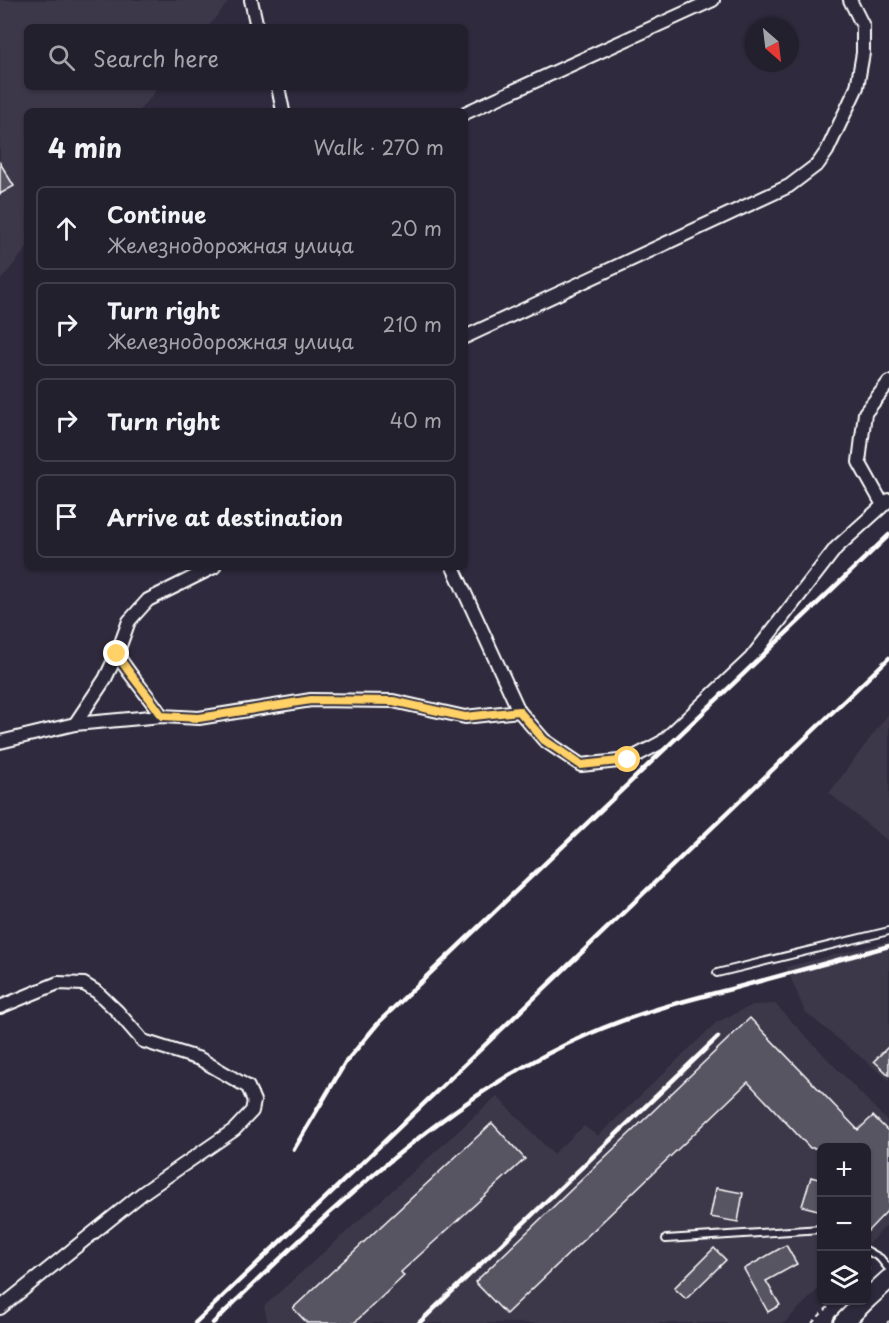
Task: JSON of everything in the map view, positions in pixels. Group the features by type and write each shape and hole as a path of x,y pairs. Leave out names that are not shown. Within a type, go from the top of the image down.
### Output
{"main road":[{"path":"871,1295 889,1279"},
{"path":"851,1320 862,1305"}],"street":[{"path":"251,0 256,24"},
{"path":"468,112 713,0"},
{"path":"468,336 789,186 818,164 827,151 857,87 863,53 863,26 850,0"},
{"path":"279,90 282,108"},
{"path":"454,570 519,711 544,740 581,765 628,760 662,742 751,658 836,548 886,502 860,462 865,413 889,382"},
{"path":"75,724 105,679 129,621 148,600 207,570"},
{"path":"117,654 127,671 150,697 162,716"},
{"path":"0,742 75,724 162,716 199,718 311,700 393,701 465,717 519,711"},
{"path":"0,1007 58,983 84,984 97,992 117,1011 143,1041 200,1059 248,1087 254,1101 252,1111 234,1130 144,1192 0,1308"}],"lane":[{"path":"717,973 889,931"},
{"path":"666,1239 817,1229"},
{"path":"869,1251 880,1258 889,1269"}],"path":[{"path":"812,1323 831,1305"}],"shaded area":[{"path":"0,0 230,0 210,24 24,24 24,90 156,90 142,108 24,108 24,252 0,281"},
{"path":"889,713 889,842 829,793"},
{"path":"889,941 889,1080 805,1012 786,967"},
{"path":"775,1004 889,1123 889,1223 871,1241 871,1143 817,1143 817,1291 784,1323 268,1323 264,1306 497,1096 553,1154 584,1126 598,1136 717,1022 753,1005"}],"building":[{"path":"0,163 14,186 0,194"},
{"path":"750,1018 858,1130 873,1116 889,1132 889,1209 871,1228 871,1143 817,1143 817,1148 810,1148 748,1082 506,1314 475,1282"},
{"path":"889,1046 889,1075 874,1061"},
{"path":"492,1123 525,1159 401,1272 404,1276 354,1323 307,1323 293,1308"},
{"path":"811,1177 817,1179 817,1210 802,1206"},
{"path":"716,1188 743,1193 738,1222 710,1217"},
{"path":"786,1245 797,1264 766,1281 780,1305 768,1312 744,1269"},
{"path":"714,1248 726,1260 686,1299 674,1288"}],"railway":[{"path":"294,1149 345,1063 380,1021 889,535"},
{"path":"195,1323 889,658"},
{"path":"213,1323 298,1242 389,1162 437,1124 486,1090 537,1059 589,1034 641,1014 889,946"},
{"path":"419,1323 718,1037"}],"route":[{"path":"117,654 127,671 150,697 162,716 199,718 311,700 393,701 465,717 519,711 544,740 581,765 628,760"}]}
